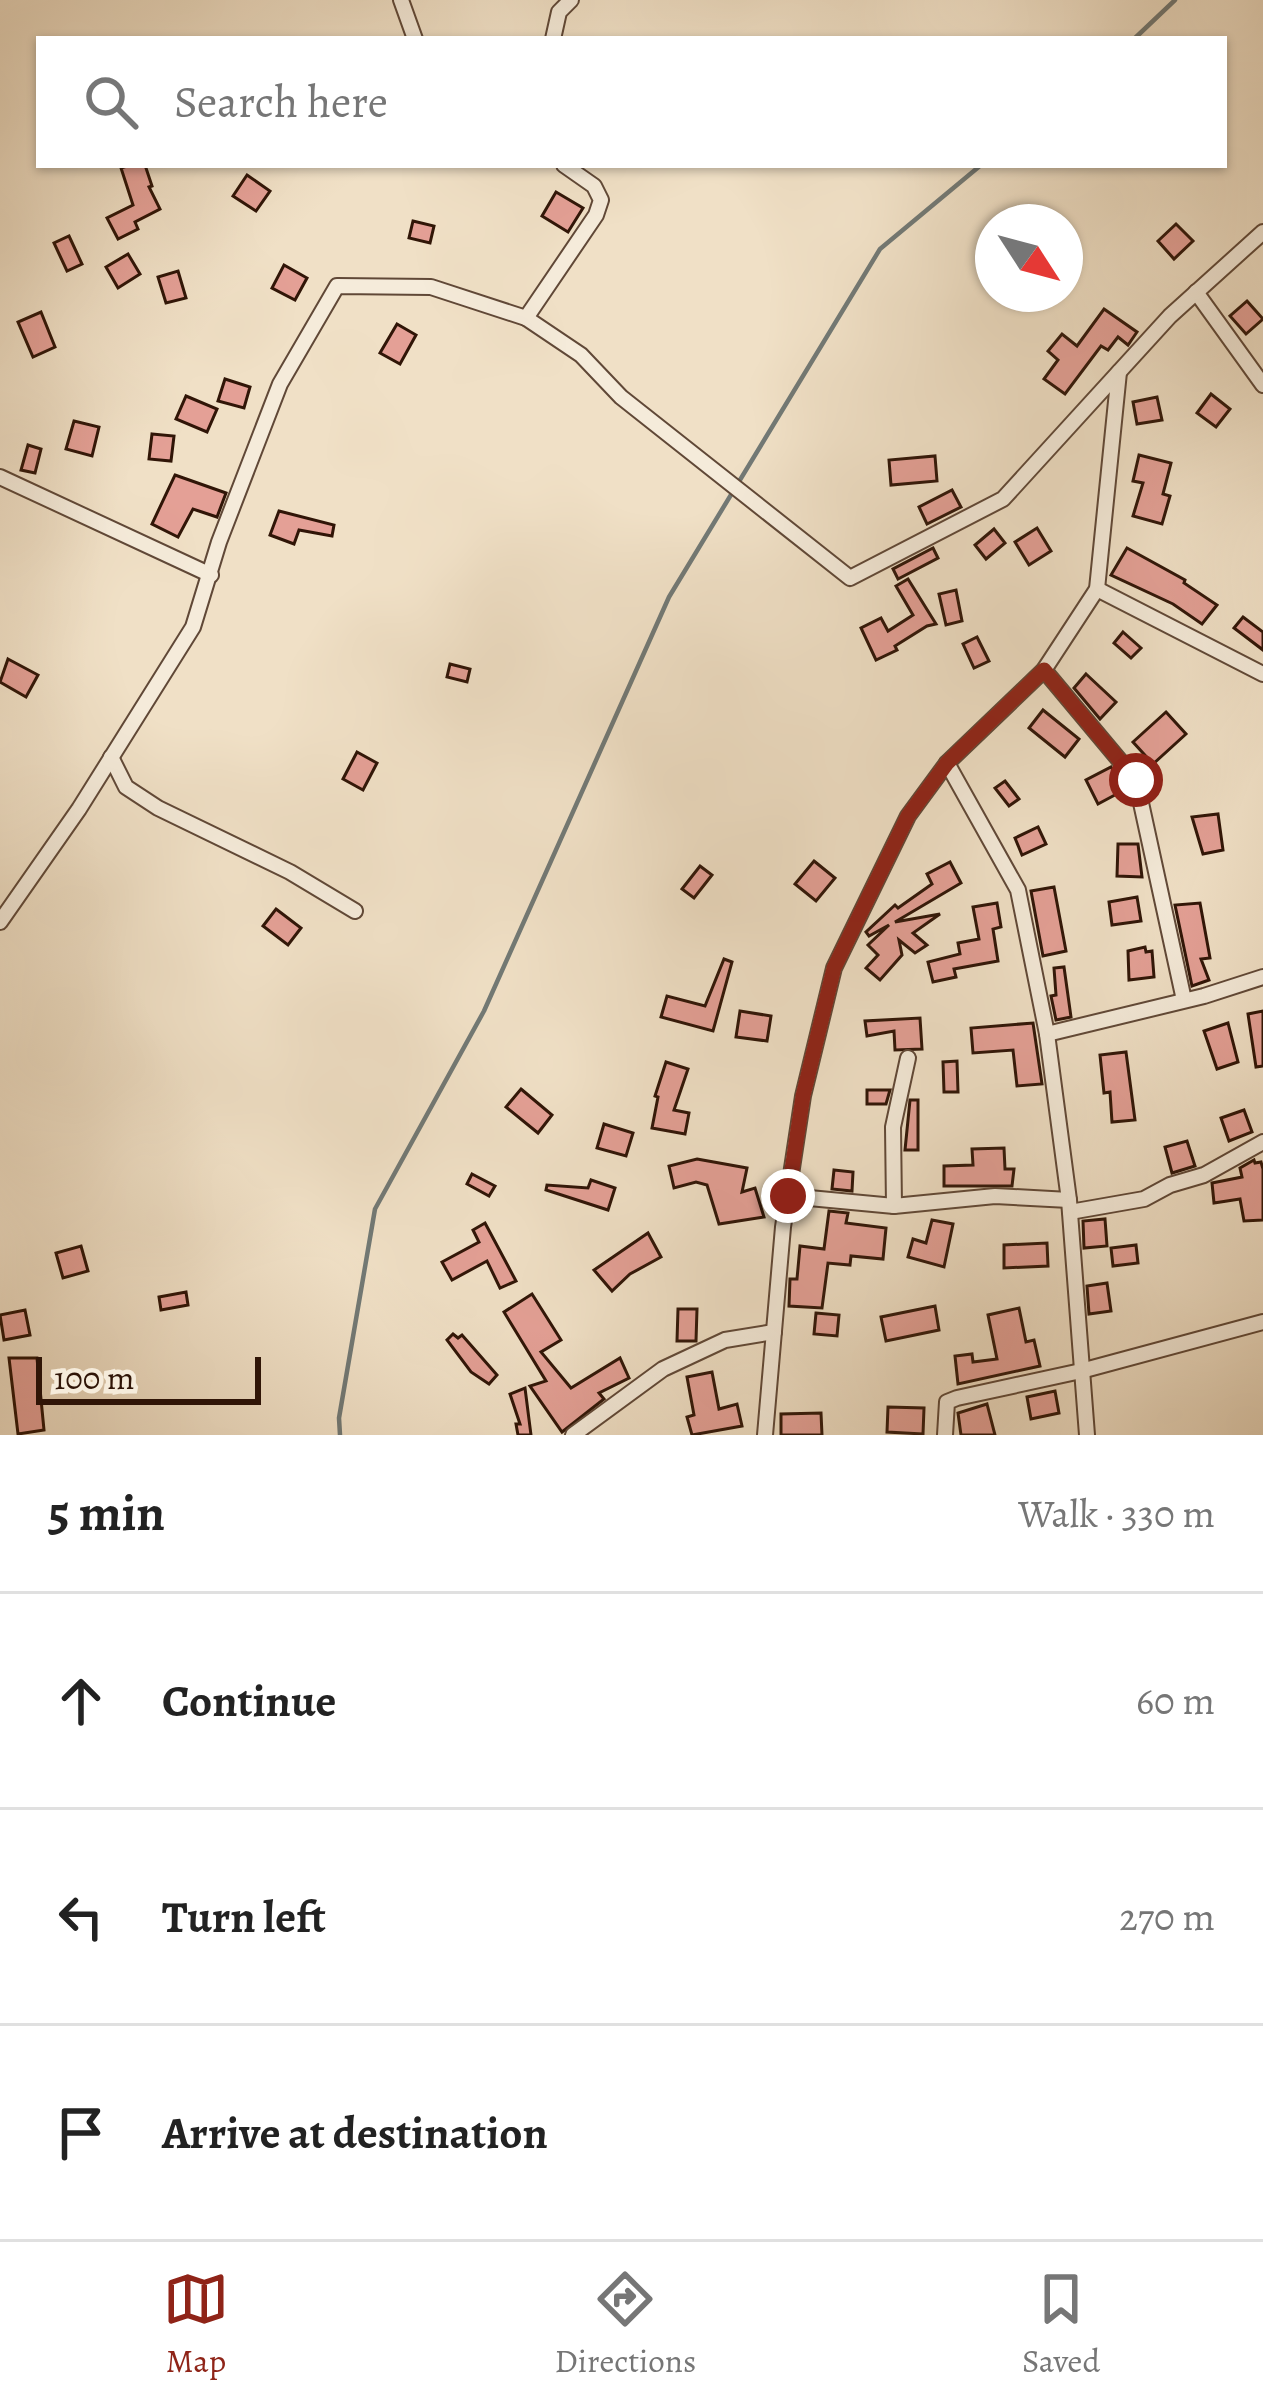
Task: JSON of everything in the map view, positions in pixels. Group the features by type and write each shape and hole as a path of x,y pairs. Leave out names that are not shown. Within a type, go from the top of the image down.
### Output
{"street":[{"path":"400,0 415,36"},
{"path":"554,36 559,12 571,0"},
{"path":"526,317 601,200 594,186 568,168"},
{"path":"0,922 193,627 219,542 280,384 337,286 431,287 526,317 581,355 621,397 850,578 1004,499 1196,292 1263,232"},
{"path":"1196,292 1263,385"},
{"path":"765,1435 788,1196 803,1096 834,968 908,816 947,763 1044,670 1097,590 1119,372"},
{"path":"0,477 211,575"},
{"path":"1097,590 1263,674"},
{"path":"1044,670 1136,780 1184,1000"},
{"path":"111,757 126,787 158,808 356,910"},
{"path":"947,763 1018,890 1047,1034 1070,1206 1087,1435"},
{"path":"1047,1034 1263,977"},
{"path":"894,1206 893,1127 908,1058"},
{"path":"788,1196 894,1206 995,1196 1070,1206 1144,1199 1204,1175 1263,1142"},
{"path":"945,1435 947,1402 1263,1322"},
{"path":"573,1435 663,1369 725,1340 774,1332"}],"building":[{"path":"121,168 146,168 160,209 135,222 138,229 118,239 107,218 133,205"},
{"path":"247,175 270,191 256,211 233,196"},
{"path":"556,192 583,208 568,232 542,216"},
{"path":"413,221 434,226 430,243 409,238"},
{"path":"1176,224 1193,241 1174,259 1158,241"},
{"path":"69,236 82,264 67,271 54,243"},
{"path":"128,254 140,274 118,288 106,267"},
{"path":"284,265 307,278 295,300 272,288"},
{"path":"178,271 186,298 166,303 158,277"},
{"path":"1247,301 1263,319 1246,334 1230,316"},
{"path":"1104,309 1137,332 1128,345 1118,337 1108,350 1101,346 1065,394 1044,379 1058,360 1048,351 1062,334 1077,346"},
{"path":"41,312 55,347 33,357 18,322"},
{"path":"397,324 416,335 400,364 380,353"},
{"path":"225,379 250,387 244,408 218,401"},
{"path":"1211,394 1230,409 1216,427 1197,413"},
{"path":"186,396 217,409 207,432 176,419"},
{"path":"1157,397 1162,420 1137,424 1133,402"},
{"path":"74,421 99,427 92,456 66,449"},
{"path":"152,434 174,436 171,461 149,459"},
{"path":"28,445 41,449 35,473 21,470"},
{"path":"1139,455 1171,463 1163,494 1170,496 1162,524 1133,516 1143,483 1133,481"},
{"path":"935,456 937,481 891,485 889,460"},
{"path":"175,475 226,493 217,517 193,509 178,537 152,524"},
{"path":"952,490 961,507 927,524 919,507"},
{"path":"279,511 334,525 332,536 299,530 294,544 270,535"},
{"path":"1037,528 1051,551 1029,565 1015,542"},
{"path":"994,529 1005,543 986,559 975,545"},
{"path":"933,548 938,558 898,579 893,569"},
{"path":"1127,548 1185,580 1217,605 1202,624 1173,604 1111,575"},
{"path":"908,579 936,624 876,660 861,628 881,618 888,631 913,615 896,586"},
{"path":"956,590 962,621 946,625 939,594"},
{"path":"1243,617 1263,632 1263,650 1234,628"},
{"path":"1123,632 1141,648 1131,658 1114,643"},
{"path":"977,637 989,661 974,668 963,644"},
{"path":"8,659 38,675 26,697 0,682"},
{"path":"450,664 470,669 467,682 447,677"},
{"path":"1086,674 1116,702 1100,719 1074,688"},
{"path":"1043,710 1079,739 1065,757 1029,728"},
{"path":"1166,712 1186,734 1153,764 1133,742"},
{"path":"357,752 377,763 363,790 343,779"},
{"path":"1111,767 1126,789 1098,804 1086,780"},
{"path":"1005,781 1019,799 1009,806 995,788"},
{"path":"1218,814 1223,850 1203,854 1192,817"},
{"path":"1038,827 1046,844 1022,855 1015,838"},
{"path":"1118,844 1138,844 1142,877 1117,876"},
{"path":"814,861 835,878 816,901 795,884"},
{"path":"950,862 961,883 895,922 940,914 913,933 927,945 915,953 899,940 902,955 880,980 866,968 878,955 868,945 889,925 869,936 866,932 895,905 898,908 932,884 927,874"},
{"path":"700,866 712,875 694,898 682,889"},
{"path":"1054,887 1066,951 1043,956 1031,891"},
{"path":"1137,897 1141,921 1112,925 1109,902"},
{"path":"997,903 1001,927 993,929 998,961 954,969 956,977 933,982 928,962 960,954 958,943 979,939 973,907"},
{"path":"1200,903 1210,958 1201,959 1209,980 1192,986 1175,905"},
{"path":"276,909 301,928 288,945 263,926"},
{"path":"1145,947 1146,952 1152,951 1154,977 1129,980 1128,951"},
{"path":"724,959 732,962 713,1031 661,1017 667,996 705,1006"},
{"path":"1064,967 1071,1017 1056,1020 1051,996 1056,995 1054,968"},
{"path":"740,1011 771,1016 767,1041 736,1037"},
{"path":"1263,1011 1263,1066 1256,1067 1248,1014"},
{"path":"920,1018 922,1049 895,1050 894,1031 867,1036 865,1021"},
{"path":"1033,1023 1042,1084 1017,1086 1013,1050 973,1053 971,1028"},
{"path":"1228,1023 1238,1062 1217,1069 1204,1031"},
{"path":"1126,1052 1135,1120 1112,1122 1100,1055"},
{"path":"957,1061 958,1092 944,1092 943,1062"},
{"path":"666,1062 688,1069 674,1110 689,1113 685,1134 652,1128 655,1096"},
{"path":"521,1089 552,1115 538,1133 506,1107"},
{"path":"867,1090 890,1090 886,1104 867,1104"},
{"path":"910,1100 918,1100 918,1150 905,1150"},
{"path":"1244,1110 1252,1132 1229,1141 1221,1118"},
{"path":"604,1124 633,1133 626,1156 597,1148"},
{"path":"1187,1141 1195,1166 1172,1173 1165,1147"},
{"path":"1004,1148 1005,1169 1014,1169 1012,1186 944,1186 944,1166 973,1165 972,1149"},
{"path":"697,1159 747,1168 742,1192 755,1188 764,1217 719,1224 707,1185 696,1182 674,1188 669,1166"},
{"path":"1254,1160 1263,1169 1263,1220 1244,1221 1240,1199 1214,1203 1212,1183 1242,1177 1240,1168"},
{"path":"834,1170 853,1172 852,1191 832,1189"},
{"path":"472,1174 495,1186 489,1196 467,1184"},
{"path":"591,1180 615,1188 608,1210 546,1190 547,1185 588,1188"},
{"path":"829,1211 848,1213 846,1223 886,1228 883,1259 851,1256 850,1265 828,1263 822,1308 789,1306 790,1279 797,1279 800,1246 824,1249"},
{"path":"1105,1219 1107,1246 1084,1248 1083,1221"},
{"path":"932,1220 953,1224 944,1267 908,1257 913,1239 926,1243"},
{"path":"485,1223 516,1281 500,1288 487,1261 452,1280 442,1262 479,1242 473,1230"},
{"path":"648,1233 661,1257 630,1274 612,1291 594,1270"},
{"path":"1047,1243 1048,1266 1004,1268 1004,1245"},
{"path":"1136,1245 1138,1263 1113,1266 1111,1248"},
{"path":"81,1246 88,1271 63,1278 56,1253"},
{"path":"1107,1283 1111,1311 1089,1314 1087,1286"},
{"path":"186,1292 188,1305 161,1310 159,1297"},
{"path":"532,1294 561,1340 541,1352 571,1388 620,1358 629,1378 599,1393 604,1399 562,1432 530,1386 546,1381 504,1312"},
{"path":"935,1306 939,1330 886,1341 881,1317"},
{"path":"1019,1308 1026,1342 1034,1340 1040,1366 958,1384 955,1356 972,1354 973,1362 997,1359 988,1315"},
{"path":"678,1309 697,1309 696,1341 677,1341"},
{"path":"25,1310 30,1335 4,1340 0,1315"},
{"path":"816,1313 839,1315 837,1336 814,1334"},
{"path":"453,1334 462,1335 497,1375 489,1384 471,1372 447,1340"},
{"path":"9,1358 37,1358 44,1430 18,1434"},
{"path":"712,1372 719,1409 737,1404 742,1426 692,1435 687,1417 694,1415 687,1377"},
{"path":"525,1388 531,1435 518,1435 516,1424 520,1424 510,1394"},
{"path":"1055,1391 1059,1413 1031,1419 1027,1397"},
{"path":"987,1404 995,1435 961,1435 958,1413"},
{"path":"888,1407 924,1408 923,1434 887,1432"},
{"path":"821,1413 822,1435 781,1435 781,1414"}],"waterway":[{"path":"1137,36 1175,0"},
{"path":"340,1435 375,1209 484,1011 669,597 880,249 977,168"}],"route":[{"path":"788,1196 803,1096 834,968 908,816 947,763 1044,670 1136,780"}]}
